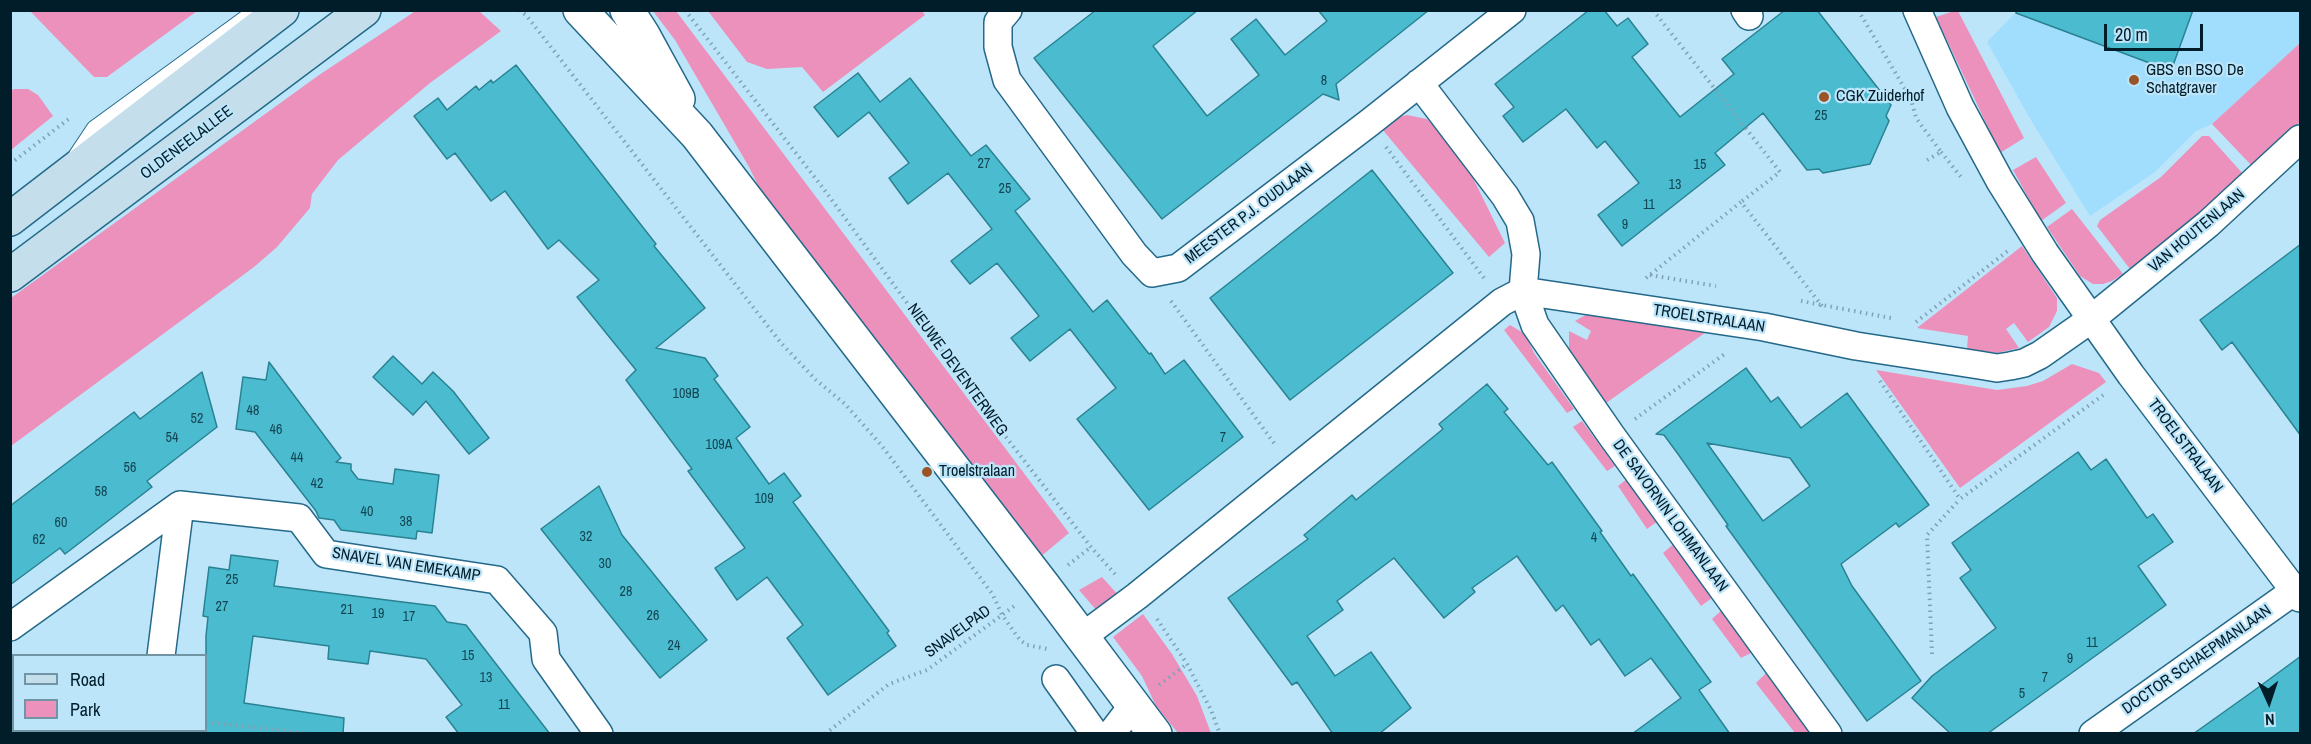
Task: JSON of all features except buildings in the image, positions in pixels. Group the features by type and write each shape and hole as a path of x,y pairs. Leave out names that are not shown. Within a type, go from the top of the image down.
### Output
{"main road":[{"path":"10,219 282,10"},
{"name":"OLDENEELALLEE","path":"10,275 364,10"}],"street":[{"path":"580,10 697,135 1044,585 1155,734"},
{"path":"627,10 697,135"},
{"path":"1008,10 999,22 998,47 1007,80 1134,254 1152,273"},
{"name":"MEESTER P.J. OUDLAAN","path":"1152,273 1178,268 1369,123 1512,10"},
{"path":"1917,10 1960,107 2000,181 2090,320"},
{"path":"1082,638 1137,597 1512,297 1526,254 1520,221 1505,196 1419,83"},
{"name":"VAN HOUTENLAAN","path":"2090,320 2208,224 2301,139"},
{"name":"TROELSTRALAAN","path":"1512,297 1616,304 1764,327 1856,346 1997,368 2024,363 2040,355 2090,320 2299,592"},
{"name":"DE SAVORNIN LOHMANLAAN","path":"1512,297 1535,325 1611,435 1828,734"},
{"path":"10,627 180,505"},
{"path":"161,654 180,505"},
{"name":"SNAVEL VAN EMEKAMP","path":"180,505 299,518 326,555 497,580 543,633 546,659 599,734"},
{"name":"DOCTOR SCHAEPMANLAAN","path":"2093,734 2299,592"},
{"path":"1056,679 1095,734"},
{"path":"1111,734 1134,704"}],"lane":[{"path":"58,183 94,128 255,10"}],"path":[{"path":"519,10 526,15 781,344 816,380 845,404 882,446 993,595 1002,615"},
{"name":"NIEUWE DEVENTERWEG","path":"685,10 823,188 985,409 1066,514 1110,569 1152,612 1188,664 1220,734"},
{"path":"1616,304 1649,275 1780,172 1653,10"},
{"path":"1858,10 1911,99 1916,118 1941,152 1924,162"},
{"path":"1369,123 1512,297"},
{"path":"1741,202 1820,304 1856,346 1960,499"},
{"path":"1907,321 1917,323 2033,233"},
{"path":"1152,273 1294,471"},
{"path":"1820,304 1896,319"},
{"path":"1611,435 1764,327"},
{"path":"1932,654 1927,535 1960,499 2131,375"},
{"name":"SNAVELPAD","path":"825,734 889,684 927,670 1044,585"},
{"path":"207,722 313,734"}],"shaded area":[{"name":"GBS en BSO De Schatgraver","path":"2017,11 2300,11 2300,43 2212,124 2196,131 2155,172 2090,216 2029,117 1987,42"}],"green space":[{"path":"417,10 479,11 501,31 430,83 338,160 312,194 310,208 277,247 254,267 11,446 11,298 319,75"},
{"path":"30,11 197,11 107,77 94,77"},
{"path":"653,11 676,11 1069,533 1039,558 768,206 749,167 675,40"},
{"path":"708,11 922,11 925,15 823,92 802,67 767,69 747,62"},
{"path":"1958,11 2024,138 2000,153 1936,17"},
{"path":"2300,43 2300,122 2253,167 2212,124"},
{"path":"28,89 38,95 53,116 11,150 11,91"},
{"path":"1407,115 1427,119 1440,132 1470,172 1505,243 1489,257 1382,129 1399,117"},
{"path":"2202,136 2209,136 2244,175 2196,217 2130,269 2097,226 2100,220 2161,177"},
{"path":"2036,157 2066,203 2041,221 2013,170"},
{"path":"2072,209 2123,274 2103,284 2093,284 2080,276 2047,227"},
{"path":"2022,246 2057,298 2057,311 2049,327 2028,342 2014,323 2006,329 2019,348 1997,353 1967,349 1968,336 1917,328"},
{"path":"1589,313 1709,330 1606,403 1572,358 1569,349 1569,331 1587,340 1591,331 1575,321"},
{"path":"1510,325 1525,334 1534,353 1574,409 1567,413 1504,330"},
{"path":"2072,364 2099,373 2106,382 1960,488 1876,370 1997,390 2027,386 2043,381"},
{"path":"1582,421 1615,466 1607,471 1573,427"},
{"path":"1627,479 1658,521 1647,529 1618,486"},
{"path":"1676,542 1712,598 1701,606 1663,553"},
{"path":"1102,577 1120,597 1098,612 1079,590"},
{"path":"1723,609 1753,652 1741,658 1712,619"},
{"path":"1143,614 1172,654 1197,696 1211,733 1178,733 1156,706 1142,676 1113,637"},
{"path":"1766,673 1811,733 1795,733 1756,683"}],"place":[{"name":"GBS en BSO De Schatgraver","path":"2134,80"},
{"name":"CGK Zuiderhof","path":"1824,97"},
{"name":"Troelstralaan","path":"927,472"}]}
